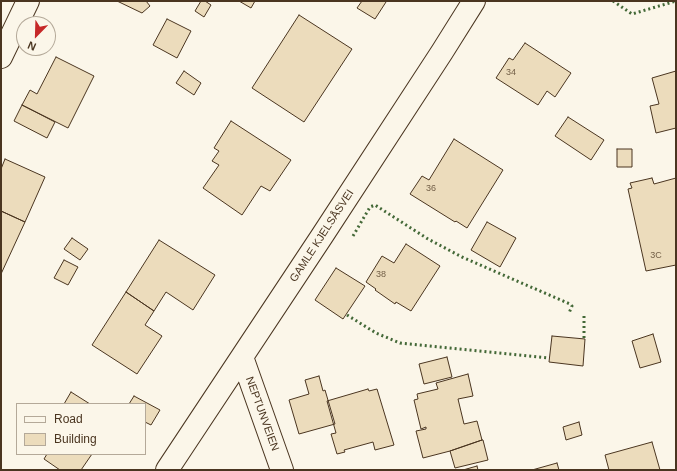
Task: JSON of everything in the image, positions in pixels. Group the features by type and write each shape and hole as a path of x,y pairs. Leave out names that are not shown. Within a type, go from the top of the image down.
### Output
{"street":[{"path":"1,57 28,1"},
{"name":"GAMLE KJELSÅSVEI","path":"167,470 474,1"},
{"name":"NEPTUNVEIEN","path":"242,357 282,470"}],"building":[{"path":"117,1 146,1 150,6 142,13"},
{"path":"201,1 205,1 211,5 204,17 195,11"},
{"path":"239,1 255,1 251,8"},
{"path":"362,1 386,2 375,19 357,8"},
{"path":"299,15 352,49 304,122 252,88"},
{"path":"167,19 191,31 177,58 153,45"},
{"path":"525,43 571,73 555,97 547,91 538,105 496,78 509,58 513,60"},
{"path":"56,57 94,76 68,128 22,105 30,90 37,94"},
{"path":"184,71 201,83 194,95 176,83"},
{"path":"676,71 676,128 656,133 650,106 659,104 652,78"},
{"path":"22,105 55,122 47,138 14,121"},
{"path":"568,117 604,140 591,160 555,136"},
{"path":"231,121 291,160 270,191 261,186 242,215 203,188 219,165 212,161 219,151 214,148"},
{"path":"454,139 503,170 467,228 410,194 422,176 429,180"},
{"path":"617,149 632,149 632,167 617,167"},
{"path":"5,159 45,177 25,222 1,211 1,169"},
{"path":"652,178 654,184 676,178 676,265 646,271 628,189 632,188 630,183"},
{"path":"1,211 25,222 1,274"},
{"path":"487,222 516,238 500,267 471,250"},
{"path":"72,238 88,249 80,260 64,249"},
{"path":"159,240 215,275 193,310 166,292 154,311 126,292"},
{"path":"406,244 440,266 411,311 396,302 395,304 366,282 382,256 394,263"},
{"path":"64,260 78,267 68,285 54,278"},
{"path":"336,268 365,286 343,319 315,300"},
{"path":"126,292 154,311 145,325 162,336 137,374 92,345"},
{"path":"653,334 661,362 640,368 632,341"},
{"path":"552,336 585,339 583,366 549,362"},
{"path":"447,357 452,377 424,384 419,364"},
{"path":"468,374 473,396 458,399 464,424 477,421 482,440 423,458 416,431 426,429 426,427 421,429 414,400 418,399 417,394 438,389 436,383"},
{"path":"319,376 323,391 325,390 335,424 299,434 289,400 309,394 305,380"},
{"path":"368,389 369,391 377,389 394,445 375,450 373,442 344,450 345,452 337,454 331,434 336,433 327,401"},
{"path":"71,392 88,403 65,403"},
{"path":"134,396 160,410 151,425 146,422 146,403 130,403"},
{"path":"579,422 582,435 566,440 563,427"},
{"path":"482,440 488,460 455,468 450,451"},
{"path":"652,442 660,470 609,470 605,455"},
{"path":"46,455 91,455 81,470 60,470 44,459"},
{"path":"557,463 559,470 532,470"},
{"path":"477,466 478,470 463,470"}],"hedge":[{"path":"613,1 632,14 676,1"},
{"path":"353,236 370,207 375,205 428,239 462,257 570,304 572,306 569,313"},
{"path":"584,313 584,338"},
{"path":"347,315 376,333 400,343 549,358"}]}
